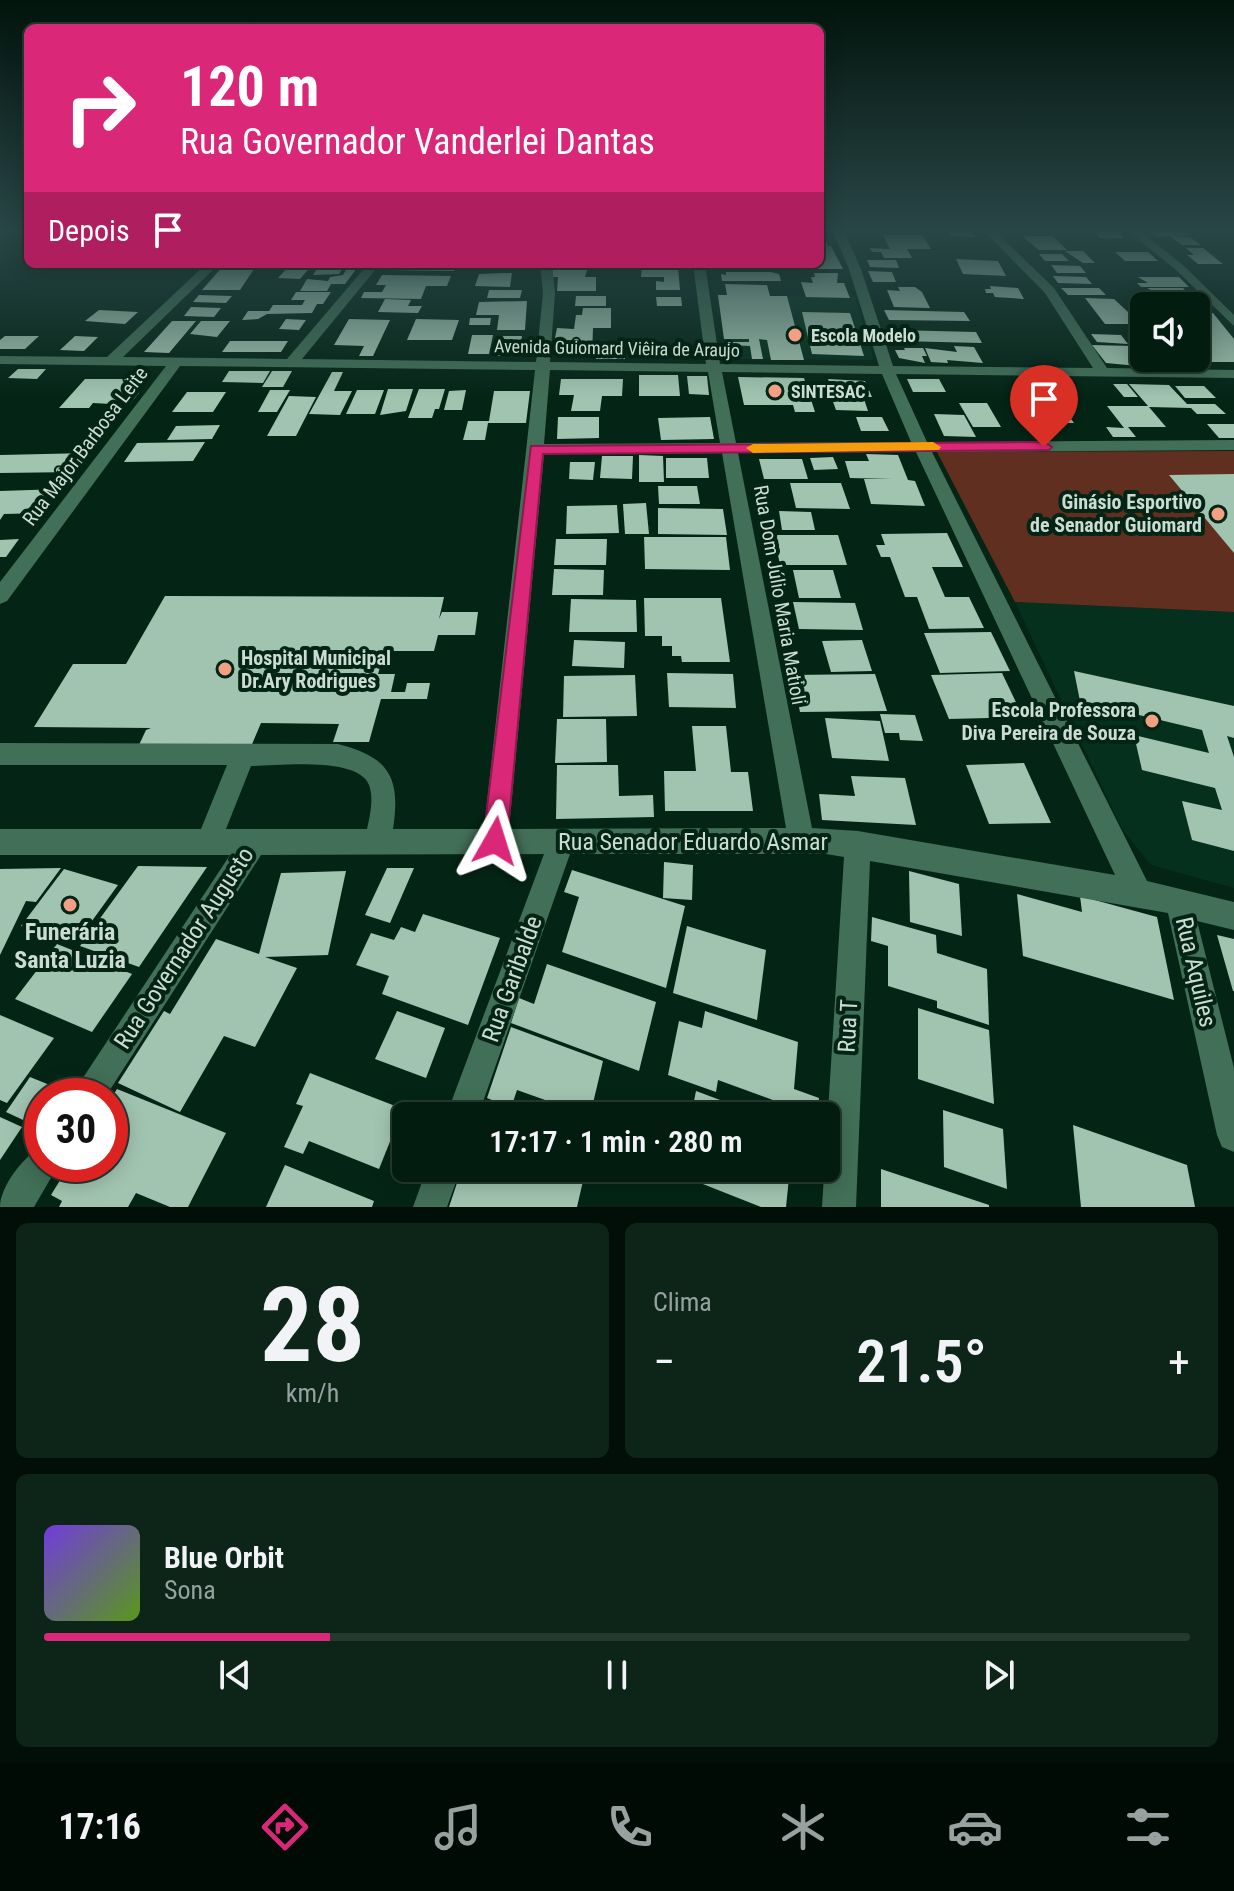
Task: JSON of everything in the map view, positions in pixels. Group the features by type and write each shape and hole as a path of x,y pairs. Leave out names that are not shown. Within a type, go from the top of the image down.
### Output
{"street":[{"path":"111,361 191,285"},
{"path":"292,362 356,285"},
{"path":"495,841 536,449 548,285"},
{"name":"Rua Dom Júlio Maria Matioli","path":"702,285 714,368 801,839"},
{"path":"862,285 886,369 921,447 993,601 1138,892"},
{"path":"1044,285 1103,373"},
{"path":"1197,285 1234,322"},
{"name":"Avenida Guiomard Viêira de Araujo","path":"0,360 1234,374"},
{"name":"Rua Major Barbosa Leite","path":"0,596 177,361"},
{"path":"536,449 1234,445"},
{"path":"0,754 338,755 372,766 382,783 384,804 378,840"},
{"path":"209,840 243,755"},
{"name":"Rua Senador Eduardo Asmar","path":"0,842 801,839 858,844 1138,892 1234,916"},
{"name":"Rua Governador Augusto","path":"99,1078 255,840"},
{"name":"Rua Garibalde","path":"467,1102 561,842"},
{"name":"Rua T","path":"839,1207 858,844"},
{"name":"Rua Aquiles","path":"1179,902 1234,1135"},
{"path":"14,1207 30,1182"},
{"path":"430,1207 439,1182"}],"shaded area":[{"name":"Escola Modelo","path":"716,295 855,297 874,360 729,359"},
{"path":"1234,451 1234,612 1015,602 937,452"},
{"name":"Escola Professora Diva Pereira de Souza","path":"1015,602 1234,612 1234,888 1151,865 1122,829"}],"building":[{"path":"206,285 243,285 240,290 202,290"},
{"path":"303,285 330,285 327,291 300,291"},
{"path":"386,285 447,285 426,286 421,299 361,298 364,292 382,292"},
{"path":"475,285 510,285 510,287"},
{"path":"557,285 596,285 596,291 557,291"},
{"path":"656,285 680,285 680,290 656,290"},
{"path":"725,285 767,285 770,296 787,296 804,360 771,360 767,340 759,339 763,359 752,359 750,346 729,345 728,342 749,342 749,339 724,339 718,295 727,295"},
{"path":"802,285 845,285 850,298 806,297"},
{"path":"1139,285 1189,287 1141,287"},
{"path":"990,286 1018,288 1024,299 995,297 993,293 986,293 985,289 991,289"},
{"path":"898,287 915,287 922,292 930,308 894,307 887,290 900,291"},
{"path":"1061,288 1099,288 1106,295 1068,295"},
{"path":"1147,288 1183,288 1187,292 1154,292"},
{"path":"489,290 522,290 520,298 487,298"},
{"path":"296,292 331,292 312,313 267,314 258,319 242,320 248,311 269,311 273,305 302,305 305,300 291,300"},
{"path":"199,295 232,296 226,303 193,302"},
{"path":"576,296 606,296 606,306 575,306"},
{"path":"656,297 681,297 682,306 657,306"},
{"path":"1085,298 1114,299 1130,314 1130,324 1105,324"},
{"path":"385,299 411,300 408,306 422,306 418,313 378,312"},
{"path":"527,301 525,330 497,330 499,315 476,315 479,302"},
{"path":"191,307 221,308 214,317 184,316"},
{"path":"583,308 611,308 611,328 593,328 592,357 559,356 562,338 555,338 557,328 574,329 576,315 582,315"},
{"path":"99,310 138,312 125,324 85,321"},
{"path":"884,310 964,312 970,321 889,320"},
{"path":"802,312 850,313 864,356 812,354"},
{"path":"1210,313 1234,339 1234,362 1210,362"},
{"path":"470,318 491,318 490,325 469,325"},
{"path":"286,319 306,320 299,330 279,329"},
{"path":"349,319 390,320 373,356 359,356 364,346 334,345"},
{"path":"416,319 459,320 452,340 407,340"},
{"path":"172,321 196,321 169,353 144,352"},
{"path":"201,321 230,321 217,337 190,334"},
{"path":"894,330 976,332 982,343 898,341"},
{"path":"1091,334 1121,335 1128,344 1097,342"},
{"path":"472,335 493,335 489,354 468,354"},
{"path":"5,336 39,336 25,349 0,349 0,340"},
{"path":"75,336 98,337 84,351 60,350"},
{"path":"498,336 522,336 519,355 495,356"},
{"path":"230,341 288,341 281,352 222,352"},
{"path":"1092,345 1130,346 1130,365 1106,363"},
{"path":"954,346 974,347 983,363 931,362 925,348 957,352"},
{"path":"923,348 927,356 922,356 925,363 899,358 895,350"},
{"path":"597,350 625,351 625,359 596,359"},
{"path":"18,369 46,369 37,379 8,378"},
{"path":"229,371 270,371 263,383 222,382"},
{"path":"272,371 292,371 283,387 262,387"},
{"path":"332,372 343,372 334,391 352,391 340,415 309,414"},
{"path":"639,375 678,375 680,396 639,396"},
{"path":"687,376 707,376 709,395 689,394"},
{"name":"SINTESAC","path":"738,377 804,378 815,412 795,412 793,405 744,405"},
{"path":"85,379 144,379 132,393 139,393 129,405 93,403 89,408 59,408"},
{"path":"561,379 623,379 622,396 602,396 600,411 571,411 574,395 559,395"},
{"path":"828,379 865,381 872,397 823,397 819,384 830,384"},
{"path":"907,379 939,379 946,392 913,392"},
{"path":"1042,383 1058,383 1062,388 1048,388 1074,423 1045,423 1021,388 1046,388"},
{"path":"1113,384 1127,384 1138,397 1124,397"},
{"path":"1129,384 1169,385 1187,404 1215,404 1226,414 1197,414 1191,408 1149,407 1166,427 1128,427 1136,437 1113,437 1106,427 1124,428 1107,406 1148,406"},
{"path":"1175,386 1204,386 1216,398 1185,398"},
{"path":"388,389 413,389 406,411 380,415"},
{"path":"419,389 445,389 439,409 435,409 432,418 408,418"},
{"path":"270,390 290,390 277,412 258,412"},
{"path":"357,390 384,390 375,414 346,414"},
{"path":"466,390 462,410 444,410 449,391"},
{"path":"494,391 530,391 526,423 488,423 485,440 463,440 468,421 489,421"},
{"path":"187,392 226,392 213,412 172,412"},
{"path":"289,396 316,397 296,436 267,436"},
{"path":"832,399 864,399 868,411 836,410"},
{"path":"959,403 987,403 1001,427 973,427"},
{"path":"934,414 964,415 976,437 944,436"},
{"path":"558,417 599,417 599,438 557,439"},
{"path":"710,417 714,439 661,440 658,418"},
{"path":"856,417 882,417 889,431 861,431"},
{"path":"1207,424 1234,424 1234,438 1219,438"},
{"path":"220,425 212,439 167,440 176,426"},
{"path":"205,442 193,461 124,462 137,443"},
{"path":"89,453 76,472 0,473 0,455"},
{"path":"866,454 898,455 908,480 915,481 925,506 871,504 864,479 892,479 850,478 845,461 869,461"},
{"path":"639,455 663,456 664,482 639,482"},
{"path":"602,456 633,456 632,479 600,478"},
{"path":"833,457 838,469 814,470 810,458"},
{"path":"666,458 707,458 709,478 666,478"},
{"path":"759,459 802,459 808,479 764,479"},
{"path":"570,462 595,462 593,480 569,479"},
{"name":"Ginásio Esportivo de Senador Guiomard","path":"1234,474 1234,553 1169,475"},
{"path":"790,483 841,483 850,509 796,508"},
{"path":"658,486 697,486 700,504 659,504"},
{"path":"62,489 45,513 4,514 0,520 0,491"},
{"path":"646,503 649,534 625,534 623,504"},
{"path":"617,505 619,533 566,534 567,506"},
{"path":"658,508 723,509 727,535 658,534"},
{"path":"779,511 811,512 815,530 782,530"},
{"path":"947,533 963,567 932,567 945,597 969,597 984,628 929,629 917,597 905,597 890,557 881,557 876,545 885,545 881,534"},
{"path":"774,535 838,535 847,565 780,565"},
{"path":"644,537 726,537 730,570 645,569"},
{"path":"19,539 6,557 0,557 0,540"},
{"path":"556,539 607,539 606,565 554,565"},
{"path":"554,569 604,570 603,595 552,595"},
{"path":"793,570 833,570 841,598 799,598"},
{"name":"Hospital Municipal Dr.Ary Rodrigues","path":"165,596 444,597 439,619 442,612 478,612 475,635 438,635 434,651 385,651 378,674 395,674 391,692 405,692 407,683 430,683 427,699 381,699 369,742 333,742 339,724 261,723 250,749 138,747 146,730 151,728 34,727 73,664 126,664"},
{"path":"644,598 721,598 730,662 682,662 681,656 672,656 672,646 662,646 662,636 645,636"},
{"path":"571,599 636,600 637,632 569,632"},
{"path":"793,602 855,603 863,630 799,629"},
{"path":"991,632 1010,671 940,673 924,633"},
{"path":"574,640 625,642 624,668 572,666"},
{"path":"862,640 872,671 831,672 822,641"},
{"path":"1074,671 1234,706 1234,738 1227,736 1234,757 1234,851 1192,840 1182,801 1222,810 1215,788 1142,770 1134,735 1209,753 1202,730 1080,701"},
{"path":"667,673 733,674 736,708 669,707"},
{"path":"1002,673 1023,717 949,719 931,675"},
{"path":"875,674 887,711 800,712 792,675"},
{"path":"635,675 637,716 563,717 564,676"},
{"path":"880,714 915,715 923,741 900,740 899,733 885,733"},
{"path":"825,718 880,721 889,761 832,758"},
{"path":"557,719 606,719 607,762 555,763"},
{"path":"692,726 726,726 731,772 748,772 753,811 665,811 664,771 696,771"},
{"path":"1024,763 1051,823 989,824 966,765"},
{"path":"557,765 618,765 619,796 653,795 654,817 556,819"},
{"path":"851,776 905,778 916,825 822,820 819,794 855,796"},
{"path":"664,862 693,865 692,900 663,898"},
{"path":"138,866 207,867 139,967 80,946"},
{"path":"61,868 36,902 26,901 0,955 0,869"},
{"path":"387,868 414,868 390,923 365,915"},
{"name":"Funerária Santa Luzia","path":"64,869 118,885 76,943 21,926"},
{"path":"572,870 685,906 666,988 562,952 579,897 564,892"},
{"path":"346,871 328,955 265,957 297,968 255,1047 224,1036 180,1112 128,1088 128,1078 121,1078 164,1011 170,1014 216,939 259,954 281,873"},
{"path":"909,871 959,884 962,936 910,922"},
{"path":"1017,894 1082,912 1080,896 1157,917 1174,1000 1023,956"},
{"path":"423,914 500,938 468,1025 382,994 389,976 356,965 371,933 394,940 401,927 415,932"},
{"path":"872,917 936,935 937,953 987,969 989,1025 937,1008 937,1001 888,986 888,946 871,941"},
{"path":"687,926 766,950 757,1020 673,993"},
{"path":"1217,935 1234,939 1234,991 1233,991"},
{"path":"57,944 132,974 92,1032 15,999"},
{"path":"547,964 656,1002 639,1071 511,1023 519,998 534,1004"},
{"path":"918,1008 989,1030 994,1104 918,1079"},
{"path":"397,1011 445,1028 426,1078 375,1059"},
{"path":"705,1011 798,1042 794,1089 819,1098 819,1102 778,1102 718,1080 716,1092 668,1075 679,1021 702,1028"},
{"path":"0,1015 54,1038 7,1103 0,1100"},
{"path":"511,1027 603,1061 593,1102 551,1102 517,1090 513,1102 497,1102 487,1098"},
{"path":"310,1073 392,1105 392,1136 379,1169 309,1141 303,1154 284,1147 303,1106 296,1104"},
{"path":"24,1086 24,1120 6,1112"},
{"path":"696,1091 725,1102 694,1102"},
{"path":"128,1093 226,1133 188,1207 170,1207 136,1193 128,1207 59,1207 62,1201 51,1195 59,1182 128,1182"},
{"path":"943,1110 1003,1129 1007,1189 944,1167"},
{"path":"0,1117 22,1127 0,1160"},
{"path":"1073,1125 1187,1165 1195,1207 1081,1207"},
{"path":"285,1165 374,1201 372,1207 266,1207"},
{"path":"881,1169 989,1205 989,1207 881,1207"},
{"path":"457,1182 583,1182 577,1207 449,1207"},
{"path":"698,1182 789,1182 786,1207 761,1207"}],"slow traffic":[{"path":"753,448 933,447"}],"place":[{"name":"Escola Modelo","path":"795,335"},
{"name":"SINTESAC","path":"775,391"},
{"name":"Ginásio Esportivo de Senador Guiomard","path":"1218,514"},
{"name":"Hospital Municipal Dr.Ary Rodrigues","path":"225,669"},
{"name":"Escola Professora Diva Pereira de Souza","path":"1152,721"},
{"name":"Funerária Santa Luzia","path":"70,905"}],"route":[{"path":"495,841 536,449 1044,447"}]}
